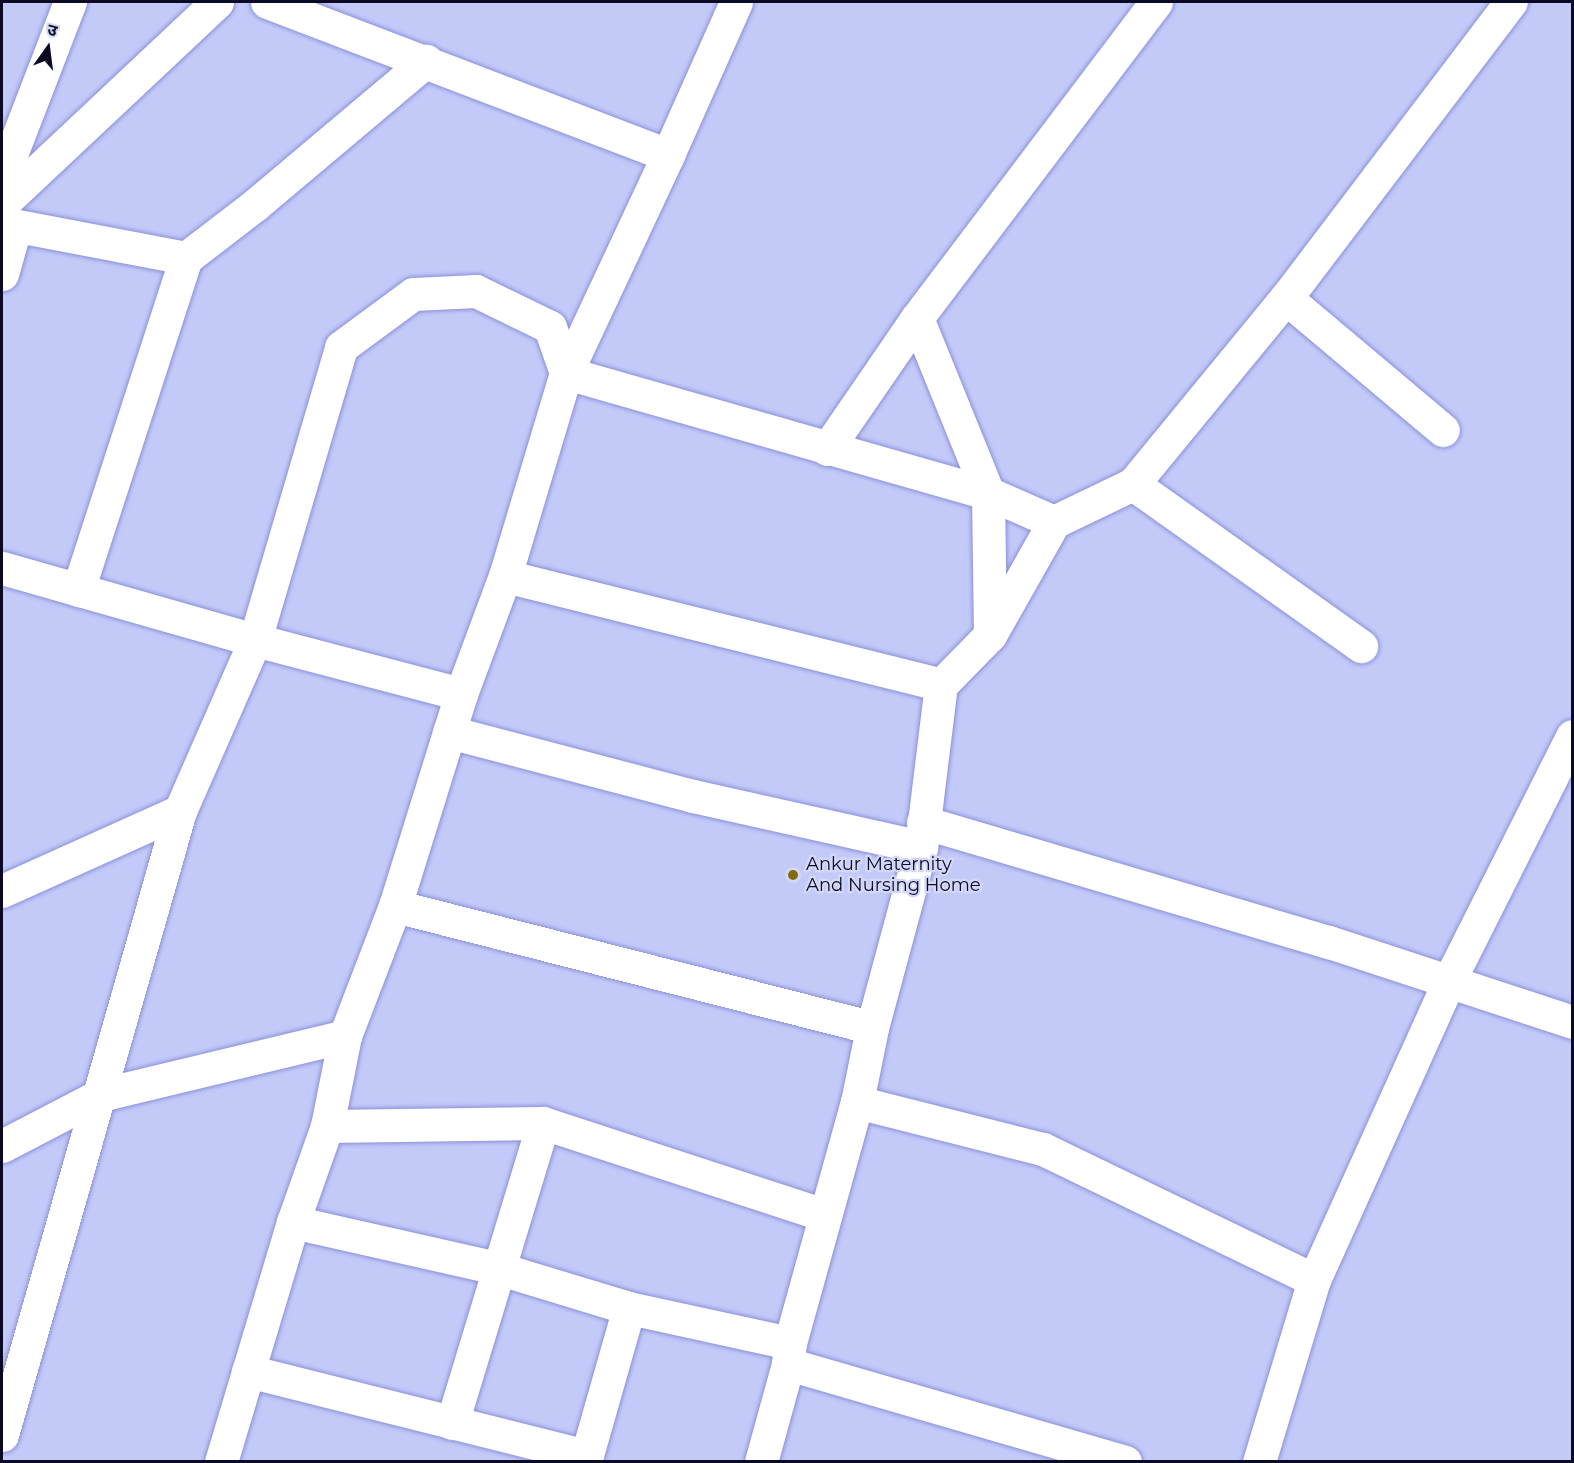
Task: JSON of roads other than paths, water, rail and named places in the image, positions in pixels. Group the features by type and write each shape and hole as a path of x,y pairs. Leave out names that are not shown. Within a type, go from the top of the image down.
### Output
{"street":[{"path":"2,178 70,2"},
{"path":"2,273 6,218 217,2"},
{"path":"267,2 669,155"},
{"path":"227,1460 248,1371 293,1222 327,1126 345,1035 395,906 460,694 505,576 566,373 669,155 736,2"},
{"path":"827,449 917,318 1156,2"},
{"path":"761,1461 824,1215 857,1102 872,1028 922,834 941,685 990,636 1054,522 1132,484 1286,298 1511,2"},
{"path":"78,590 186,258 255,205 426,61"},
{"path":"6,218 186,258"},
{"path":"2,1435 180,811 255,640 341,347 413,294 476,291 550,327 566,373"},
{"path":"1286,298 1443,430"},
{"path":"917,318 988,493 990,636"},
{"path":"566,373 988,493 1054,522"},
{"path":"1132,484 1361,646"},
{"path":"2,568 255,640 460,694"},
{"path":"505,576 941,685"},
{"path":"449,732 693,796 922,834 1329,942 1572,1022"},
{"path":"1259,1461 1314,1280 1449,981 1572,736"},
{"path":"2,891 180,811"},
{"path":"395,906 872,1028"},
{"path":"2,1146 100,1095 345,1035"},
{"path":"857,1102 1043,1149 1314,1280"},
{"path":"327,1126 543,1123 824,1215"},
{"path":"452,1423 497,1268 543,1123"},
{"path":"293,1222 497,1268 789,1353 1125,1461"},
{"path":"248,1371 586,1459 629,1308"}],"place":[{"name":"Ankur Maternity And Nursing Home","path":"793,875"}]}
